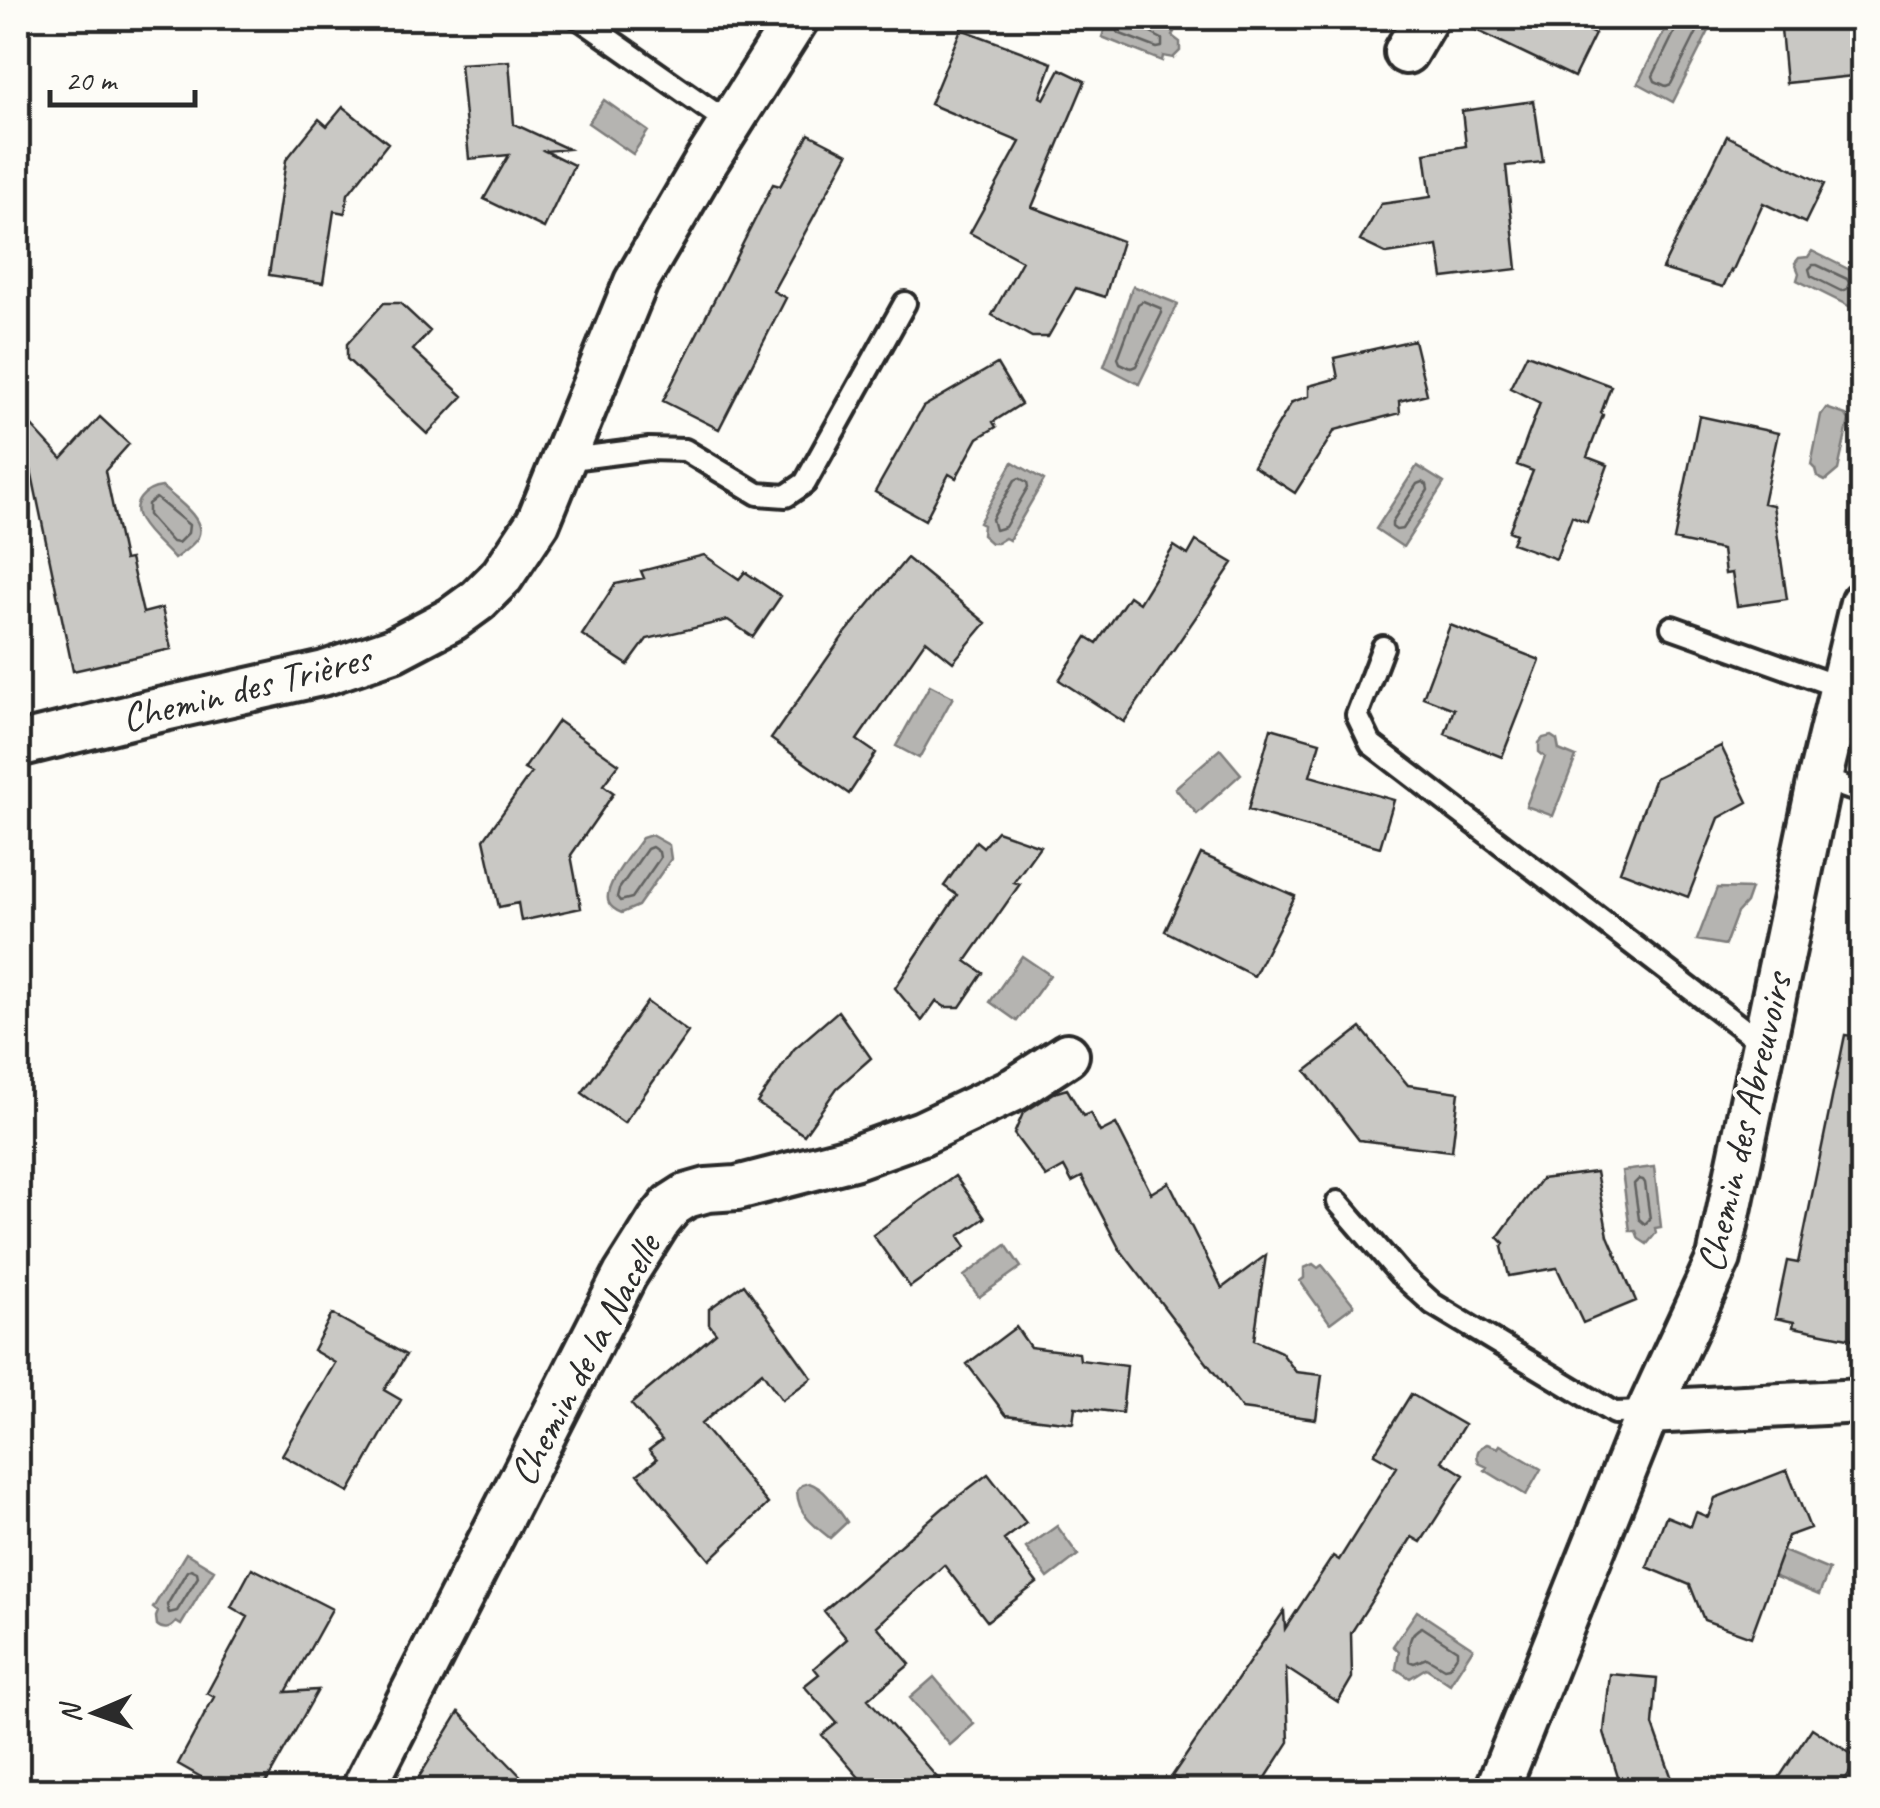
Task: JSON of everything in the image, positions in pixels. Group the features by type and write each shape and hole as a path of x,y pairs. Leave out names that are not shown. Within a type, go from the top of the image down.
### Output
{"street":[{"name":"Chemin des Trières","path":"18,746 326,674 392,650 452,620 478,600 502,576 538,522 636,282 797,18"},
{"name":"Chemin des Abreuvoirs","path":"1497,1790 1648,1412 1719,1258 1820,778 1862,602"},
{"name":"Chemin de la Nacelle","path":"363,1790 625,1275 672,1205 707,1190 737,1188 853,1158 922,1133 1015,1089 1067,1055"},
{"path":"1648,1412 1862,1402"}],"lane":[{"path":"579,18 730,124"},
{"path":"563,460 649,449 684,450 758,494 786,496 804,483 905,302"},
{"path":"1672,627 1842,688"},
{"path":"1382,646 1357,716 1372,744 1764,1045"},
{"path":"1820,778 1862,793"},
{"path":"1338,1202 1400,1274 1433,1304 1614,1412 1648,1412"}],"water":[{"path":"1109,18 1139,18 1174,32 1172,36 1180,42 1180,51 1173,58 1163,56 1162,61 1102,37"},
{"path":"1671,18 1699,18 1712,25 1673,102 1638,83"},
{"path":"604,100 648,131 633,154 588,123"},
{"path":"1812,251 1862,276 1851,307 1797,280 1795,263"},
{"path":"1133,286 1178,304 1139,384 1104,366"},
{"path":"1826,408 1846,415 1849,420 1838,470 1825,481 1817,477 1811,465 1821,415"},
{"path":"1013,462 1044,480 1009,540 991,543 982,535 983,525 979,523"},
{"path":"1417,466 1444,483 1403,547 1376,529"},
{"path":"162,487 188,509 200,530 194,543 174,559 147,531 136,508 140,498"},
{"path":"930,685 953,697 919,758 896,746"},
{"path":"1551,736 1557,740 1559,750 1576,757 1553,816 1526,806 1545,757 1539,752 1539,743"},
{"path":"1220,749 1241,774 1197,814 1175,788"},
{"path":"651,835 669,845 671,859 638,906 622,913 609,903 610,888 642,838"},
{"path":"1717,888 1751,889 1725,945 1697,940"},
{"path":"1022,956 1050,975 1017,1021 990,1002"},
{"path":"1654,1167 1661,1227 1655,1228 1656,1233 1647,1244 1636,1231 1630,1231 1622,1171"},
{"path":"1006,1245 1021,1267 979,1297 964,1276"},
{"path":"1313,1264 1318,1268 1322,1265 1354,1305 1330,1323 1300,1281 1304,1268"},
{"path":"1487,1444 1498,1448 1500,1445 1541,1469 1526,1495 1479,1463 1478,1451"},
{"path":"809,1483 825,1494 847,1522 830,1538 800,1506 797,1491"},
{"path":"1057,1526 1078,1555 1048,1578 1026,1548"},
{"path":"1781,1550 1829,1570 1819,1595 1771,1575"},
{"path":"186,1553 214,1570 181,1625 176,1622 170,1628 162,1628 157,1625 158,1612 153,1608"},
{"path":"1417,1611 1473,1648 1450,1684 1426,1668 1410,1678 1396,1669 1399,1651 1393,1646"},
{"path":"934,1677 974,1724 950,1745 910,1698"}],"building":[{"path":"1451,18 1591,18 1586,30 1595,34 1574,77"},
{"path":"1780,18 1862,18 1862,75 1786,83"},
{"path":"961,29 1052,63 1040,97 1044,99 1060,69 1085,81 1032,207 1122,241 1105,297 1076,288 1048,337 1032,337 992,315 1022,261 970,233 1020,142 930,104"},
{"path":"509,61 514,124 568,149 545,151 574,165 544,228 484,199 509,155 469,159 460,64"},
{"path":"1534,101 1543,162 1506,166 1517,269 1443,278 1438,246 1387,254 1360,241 1381,204 1431,197 1425,153 1466,146 1462,111"},
{"path":"343,107 388,143 348,194 345,213 334,211 323,283 269,275 286,160 319,119 327,126"},
{"path":"809,134 848,154 773,291 786,298 719,429 663,401 773,184 780,186"},
{"path":"1727,136 1824,184 1805,223 1763,203 1723,287 1662,269"},
{"path":"384,303 400,303 430,331 413,350 463,396 427,434 347,359 347,344"},
{"path":"1414,340 1427,394 1399,401 1400,413 1335,430 1295,493 1253,466 1292,402 1309,396 1309,386 1338,378 1334,358"},
{"path":"1527,354 1611,386 1587,457 1608,465 1587,522 1572,516 1556,559 1512,543 1516,534 1509,531 1533,471 1517,465 1540,403 1510,388"},
{"path":"997,364 1021,404 993,422 996,427 978,438 956,478 949,474 925,520 875,492 923,407"},
{"path":"19,412 62,459 100,417 129,444 105,471 124,560 130,559 143,613 162,608 171,649 73,671"},
{"path":"1699,416 1778,433 1763,503 1773,505 1787,599 1737,606 1732,573 1725,574 1722,550 1674,540"},
{"path":"1196,541 1233,563 1124,722 1059,680 1087,637 1097,643 1129,596 1139,603 1174,546 1188,555"},
{"path":"704,555 739,579 745,572 781,596 753,637 728,620 647,639 628,665 582,635 615,584 644,578 641,571"},
{"path":"907,558 986,623 953,662 926,640 857,740 876,753 849,794 771,739 843,636"},
{"path":"1450,625 1540,660 1502,757 1445,734 1454,709 1423,697"},
{"path":"558,721 619,764 603,785 614,793 571,855 581,908 521,921 518,903 499,907 484,839 531,773 524,769"},
{"path":"1271,728 1320,742 1310,776 1394,800 1380,847 1248,810"},
{"path":"1721,746 1748,802 1719,818 1688,897 1620,871 1655,778"},
{"path":"997,831 1040,846 1014,882 1020,884 966,961 983,973 960,1007 945,1007 936,1001 922,1021 895,988 957,895 944,886 976,841 983,847"},
{"path":"1201,854 1295,896 1254,976 1165,931"},
{"path":"647,1002 688,1032 624,1123 582,1093"},
{"path":"838,1011 871,1058 837,1088 804,1135 757,1103 794,1049"},
{"path":"1361,1028 1408,1085 1459,1092 1452,1151 1359,1140 1306,1071"},
{"path":"1845,1035 1862,1037 1862,1293 1853,1339 1793,1327 1794,1322 1775,1318 1787,1261 1798,1263"},
{"path":"1067,1089 1083,1116 1090,1113 1100,1132 1116,1124 1151,1193 1169,1182 1222,1288 1266,1255 1254,1340 1281,1352 1296,1372 1322,1375 1316,1419 1242,1409 1119,1248 1082,1177 1072,1182 1064,1167 1046,1177 1014,1134 1023,1113"},
{"path":"1596,1172 1608,1236 1636,1301 1583,1323 1557,1268 1509,1276 1504,1243 1498,1237 1541,1179"},
{"path":"955,1176 985,1218 959,1236 966,1247 910,1287 873,1235"},
{"path":"744,1284 812,1378 782,1400 762,1372 701,1424 768,1504 710,1560 638,1474 657,1459 649,1450 662,1440 631,1404 716,1333 709,1324 709,1309"},
{"path":"332,1314 406,1355 384,1390 401,1400 349,1492 282,1455 335,1363 313,1350"},
{"path":"1016,1327 1030,1347 1079,1353 1080,1360 1127,1366 1122,1413 1075,1407 1073,1423 1006,1415 967,1364"},
{"path":"1411,1394 1464,1425 1442,1461 1464,1475 1421,1542 1412,1537 1351,1633 1352,1678 1338,1702 1286,1668 1289,1742 1258,1790 1195,1790 1172,1776 1284,1611 1285,1629 1333,1556 1339,1560 1397,1467 1374,1454"},
{"path":"1787,1470 1810,1528 1788,1536 1751,1637 1704,1620 1690,1585 1647,1567 1666,1516 1691,1526 1696,1512 1708,1517 1715,1498"},
{"path":"988,1474 1026,1523 1004,1540 1037,1583 987,1621 944,1565 877,1626 910,1664 868,1699 948,1790 870,1790 822,1735 837,1723 804,1686 819,1674 814,1668 847,1639 824,1611"},
{"path":"252,1568 332,1609 286,1692 318,1690 262,1790 224,1790 178,1764 214,1697 207,1693 248,1617 231,1607"},
{"path":"1610,1674 1657,1678 1653,1725 1676,1790 1622,1790 1604,1732"},
{"path":"459,1712 534,1790 411,1790"},
{"path":"1812,1728 1859,1759 1838,1790 1771,1790"}]}
